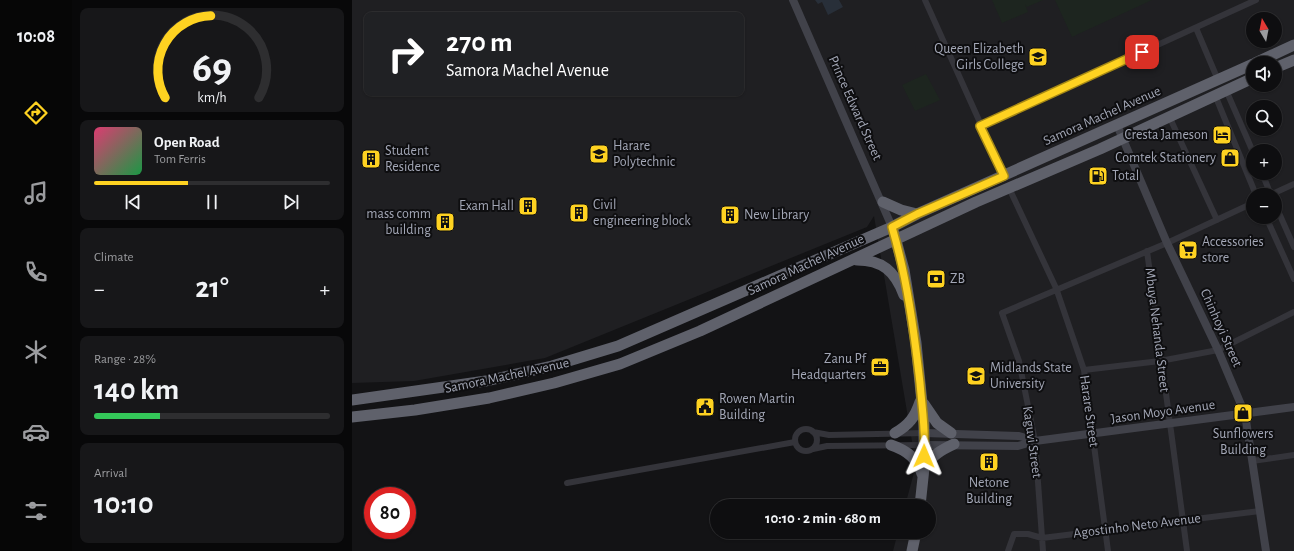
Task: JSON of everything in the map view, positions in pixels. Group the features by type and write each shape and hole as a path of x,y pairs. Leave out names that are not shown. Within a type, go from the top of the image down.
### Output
{"highway":[{"name":"Samora Machel Avenue","path":"1270,56 1294,45"},
{"path":"1282,65 1294,60"},
{"name":"Samora Machel Avenue","path":"352,400 486,381 552,366 618,346 892,227 917,214 1246,67"},
{"name":"Samora Machel Avenue","path":"352,417 415,410 490,398 554,383 620,364 700,331 976,202 1123,138 1246,81"},
{"path":"883,202 901,210 917,214"},
{"path":"892,227 896,240 916,343 925,433 921,499"},
{"path":"854,260 871,260 885,266 901,287 909,307"},
{"path":"895,433 906,427 916,415 921,400"},
{"path":"921,400 937,423 952,438 929,460 923,473"},
{"path":"352,422 364,416"},
{"path":"891,445 904,449 914,458 923,473"},
{"path":"912,551 915,539"}],"street":[{"name":"Prince Edward Street","path":"793,0 883,202 892,227"},
{"path":"925,0 980,126 1004,176"},
{"path":"980,126 1256,0"},
{"path":"1196,28 1218,80"},
{"path":"1226,90 1250,144"},
{"path":"1215,95 1253,188"},
{"path":"1169,116 1217,220"},
{"name":"Chinhoyi Street","path":"1117,125 1167,243 1218,350 1245,414 1266,551"},
{"path":"1282,190 1294,184"},
{"name":"Harare Street","path":"1010,188 1056,288 1084,370 1108,551"},
{"path":"1056,288 1167,243 1246,206"},
{"path":"1282,220 1294,247"},
{"path":"1269,224 1294,279"},
{"name":"Mbuya Nehanda Street","path":"1147,251 1160,361 1170,424 1186,551"},
{"name":"Kaguvi Street","path":"1043,551 1035,440 1019,361 1002,313 1056,288"},
{"path":"1084,370 1160,361 1218,350 1294,312"},
{"name":"Jason Moyo Avenue","path":"925,433 952,438 1018,446 1035,440 1093,434 1294,407"},
{"path":"925,433 829,435 806,430 802,431 796,436 795,442 801,450 809,451 827,446 925,445"},
{"path":"813,432 817,442 813,449"},
{"name":"Jason Moyo Avenue","path":"925,445 952,438"},
{"path":"567,483 795,442"},
{"path":"1252,461 1294,455"},
{"name":"Agostinho Neto Avenue","path":"1008,551 1014,534 1028,534 1042,538 1260,511"}],"shaded area":[{"path":"352,0 1294,0 1294,551 893,551 896,539 936,539 936,499 907,499 916,465 874,216 867,227 545,358 414,381 352,383"},
{"path":"815,0 839,0 843,7 828,15 822,2 818,4"},
{"path":"992,0 1043,0 1027,7 1025,4 1028,12 1002,23"},
{"path":"1055,0 1152,0 1072,37"},
{"path":"926,74 940,100 915,111 902,85"}],"place":[{"name":"Queen Elizabeth Girls College","path":"1038,57"},
{"name":"Cresta Jameson","path":"1222,135"},
{"name":"Harare Polytechnic","path":"599,154"},
{"name":"Comtek Stationery","path":"1230,158"},
{"name":"Student Residence","path":"371,159"},
{"name":"Total","path":"1098,176"},
{"name":"Exam Hall","path":"528,206"},
{"name":"Civil engineering block","path":"579,213"},
{"name":"New Library","path":"730,215"},
{"name":"mass comm building","path":"445,222"},
{"name":"Accessories store","path":"1188,250"},
{"name":"ZB","path":"936,279"},
{"name":"Zanu Pf Headquarters","path":"880,367"},
{"name":"Midlands State University","path":"976,376"},
{"name":"Rowen Martin Building","path":"705,407"},
{"name":"Sunflowers Building","path":"1243,413"},
{"name":"Netone Building","path":"989,462"}],"route":[{"path":"924,456 924,423 916,343 904,270 892,227 917,214 1004,176 980,126 1142,52"}]}
